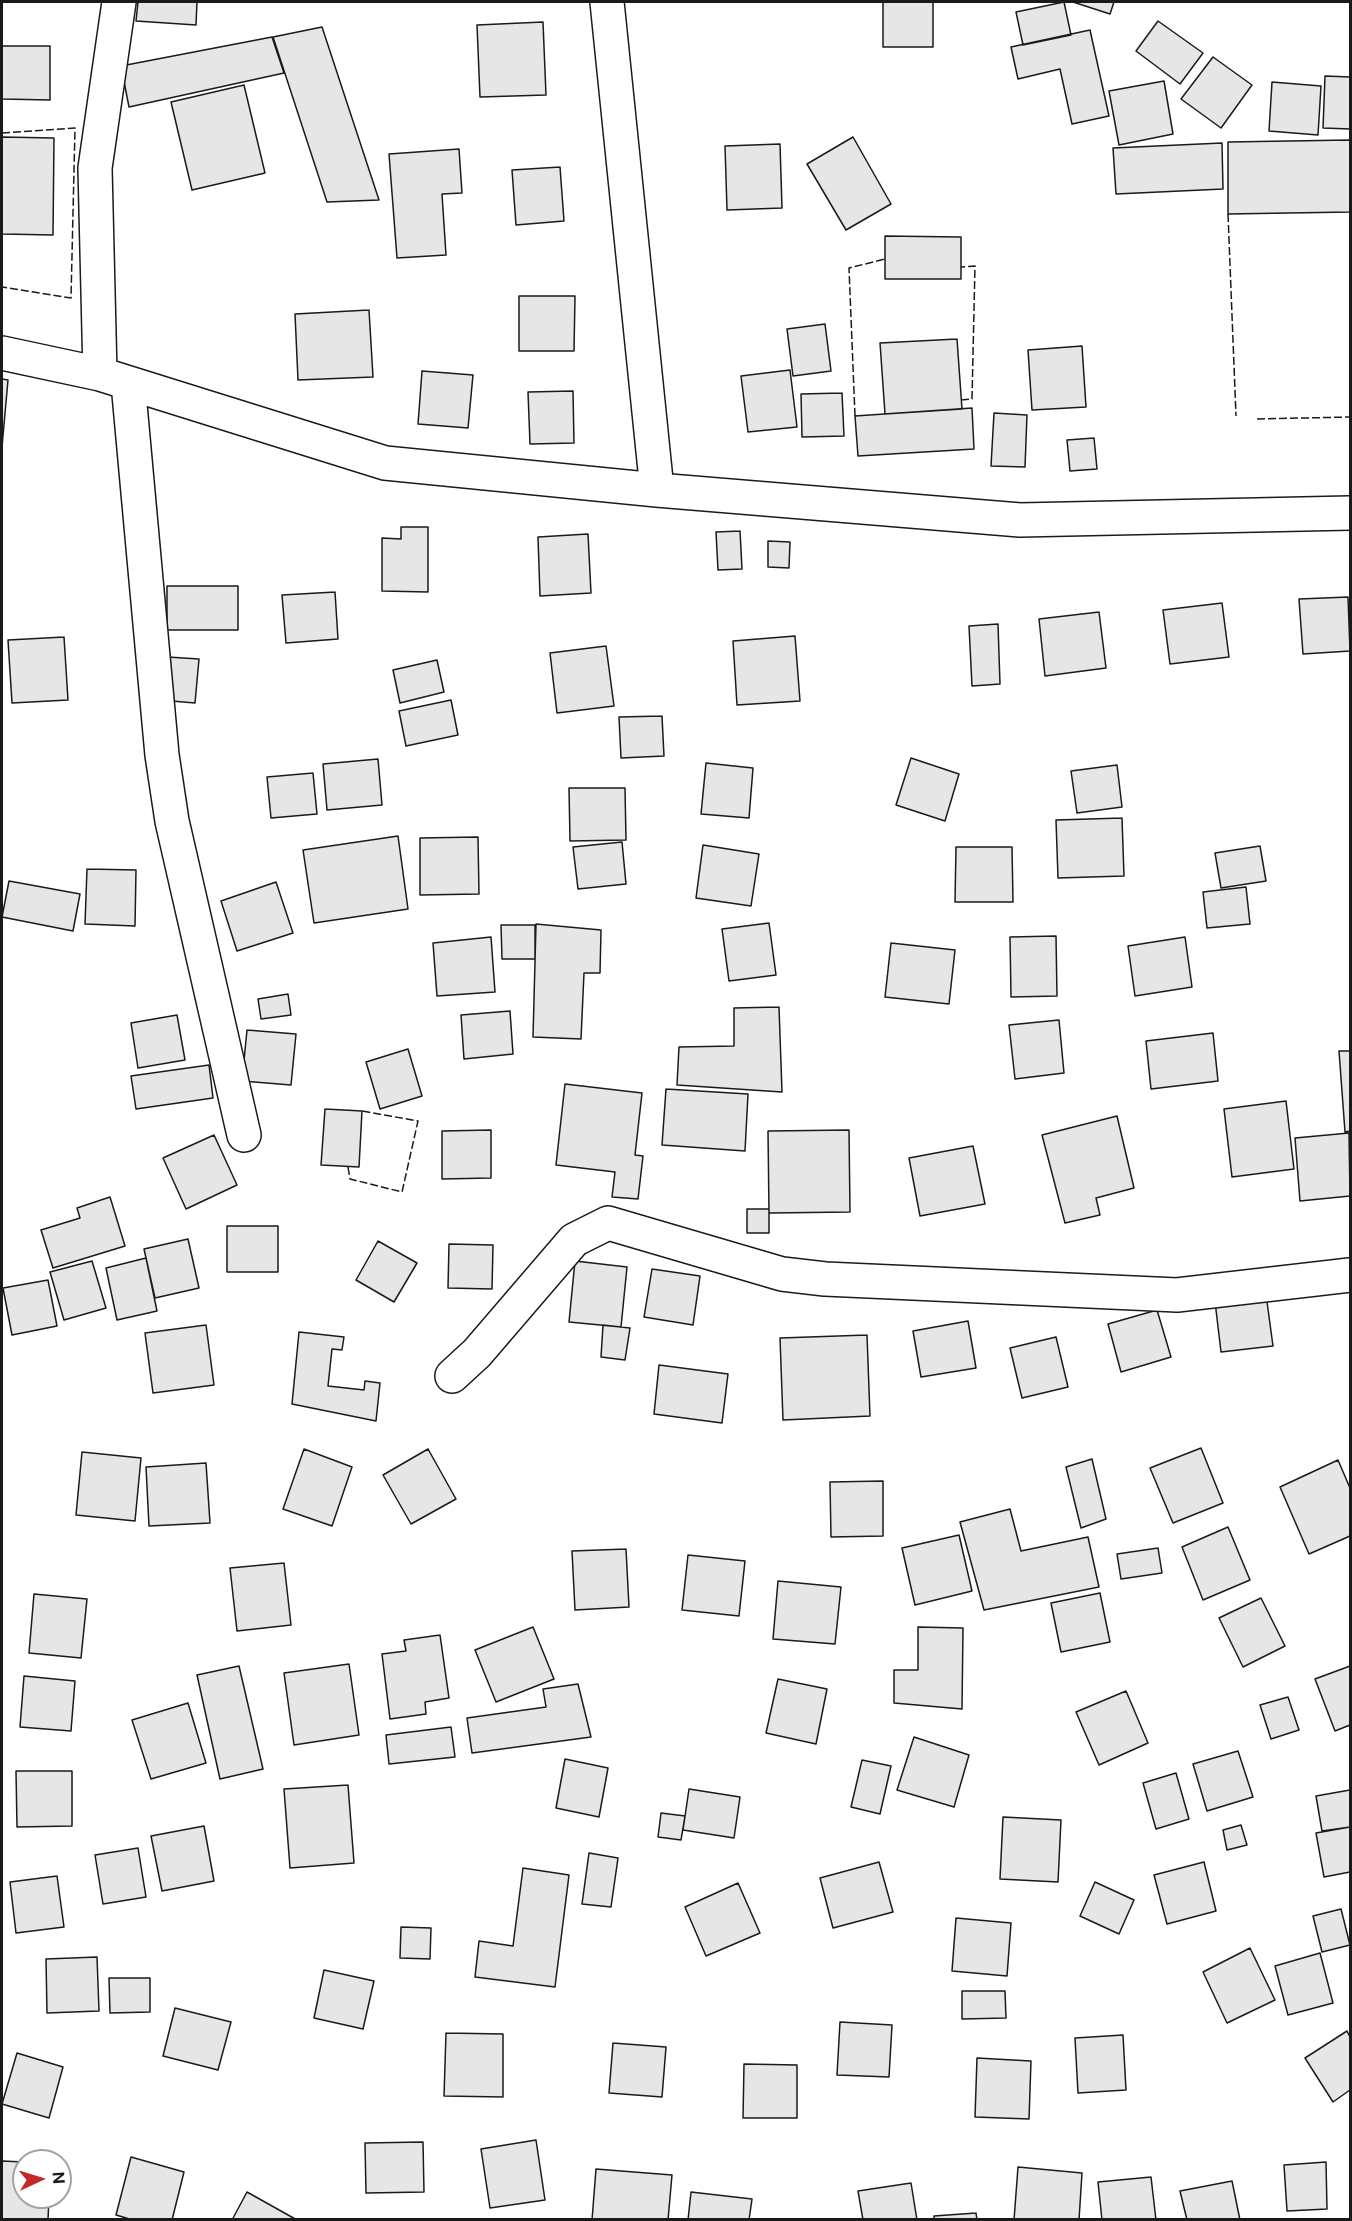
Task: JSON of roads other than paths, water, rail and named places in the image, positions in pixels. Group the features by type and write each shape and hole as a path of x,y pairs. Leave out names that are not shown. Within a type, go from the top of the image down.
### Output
{"street":[{"path":"119,2 95,168 114,378 172,821 244,1135"},
{"path":"608,2 657,490"},
{"path":"2,352 114,378 385,463 657,490 1020,520 1350,513"},
{"path":"452,1376 477,1353 574,1240 608,1223 782,1274 825,1279 1177,1295 1350,1275"}]}
